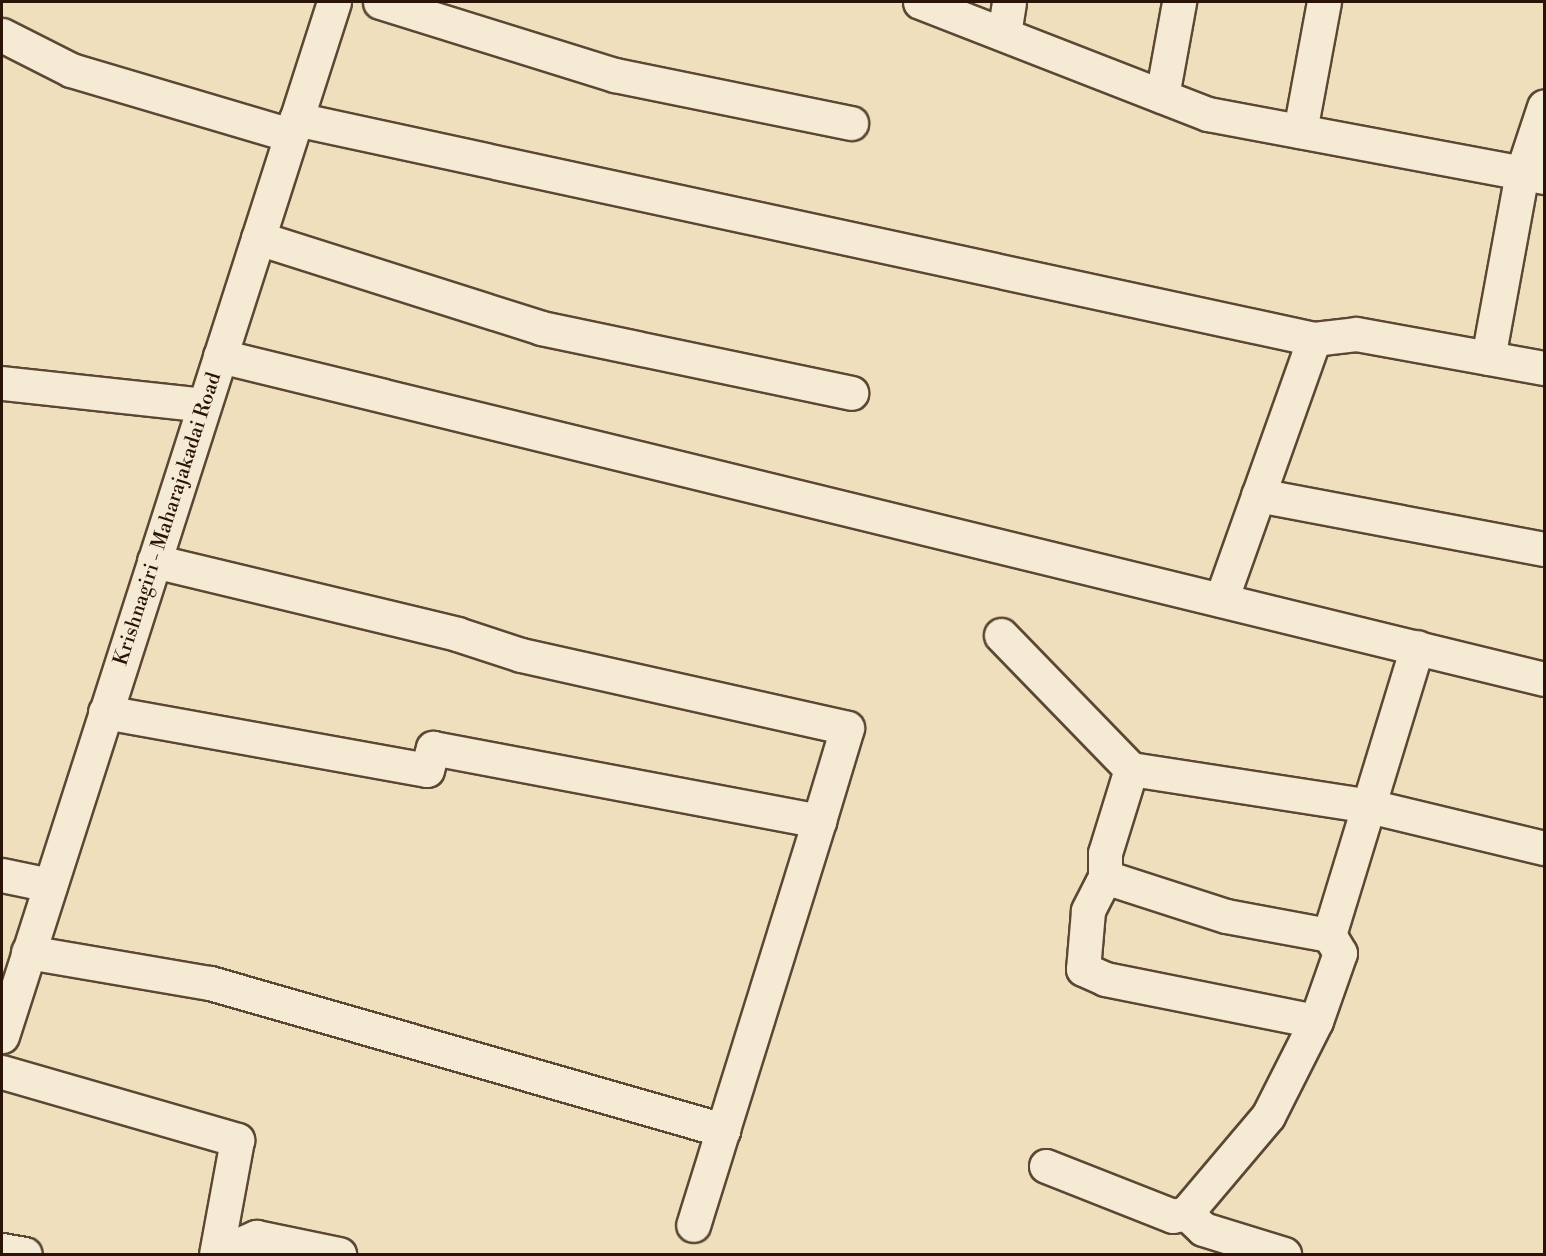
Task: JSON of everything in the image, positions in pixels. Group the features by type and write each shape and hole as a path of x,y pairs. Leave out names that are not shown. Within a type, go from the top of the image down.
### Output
{"street":[{"name":"Krishnagiri - Maharajakadai Road","path":"2,1036 334,2"},
{"path":"380,2 615,75 851,123"},
{"path":"920,2 1208,114 1533,175"},
{"path":"1004,34 1009,2"},
{"path":"1162,96 1179,2"},
{"path":"1300,131 1324,2"},
{"path":"2,35 71,70 293,127 1314,339 1356,334 1545,368"},
{"path":"1488,358 1533,175 1545,107"},
{"path":"258,238 541,328 851,393"},
{"path":"1221,600 1314,339"},
{"path":"220,356 1545,678"},
{"path":"2,383 204,405"},
{"path":"1258,495 1545,549"},
{"path":"154,561 457,634 521,655 847,728 693,1225"},
{"path":"1001,635 1131,769 1369,806 1545,848"},
{"path":"1329,935 1417,647"},
{"path":"105,712 427,770 433,748 819,821"},
{"path":"1131,769 1105,853 1105,877 1088,911 1083,969 1105,980 1316,1021"},
{"path":"2,875 50,885"},
{"path":"1046,1166 1173,1216 1186,1213 1268,1116 1316,1021 1340,953 1329,935 1226,916 1105,877"},
{"path":"28,952 210,984 723,1130"},
{"path":"2,1072 237,1140 216,1254"},
{"path":"1186,1213 1203,1229 1284,1254"},
{"path":"216,1254 256,1237 339,1254"},
{"path":"2,1250 25,1254"}]}
